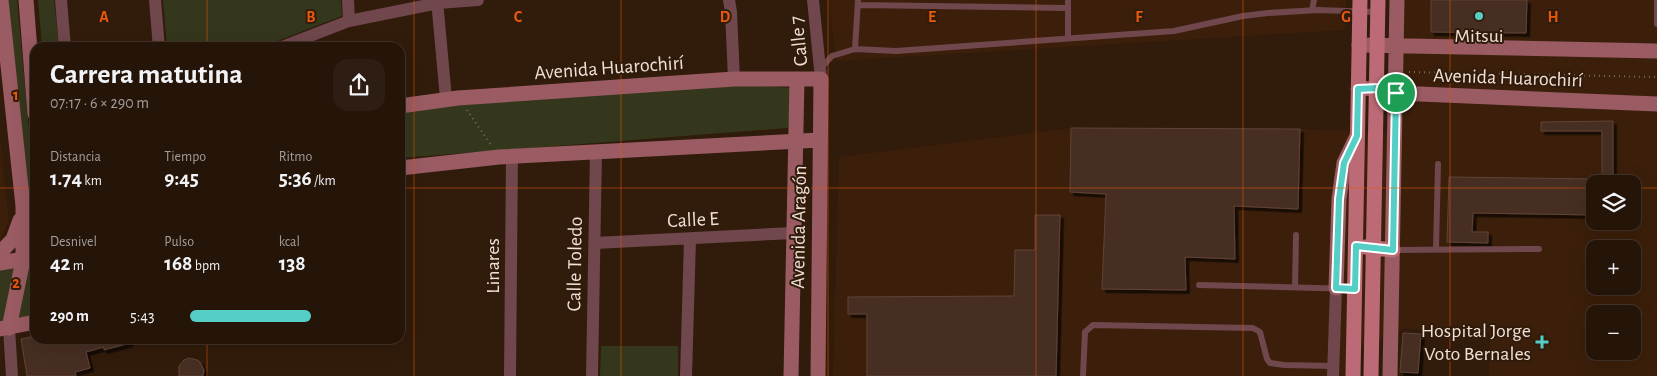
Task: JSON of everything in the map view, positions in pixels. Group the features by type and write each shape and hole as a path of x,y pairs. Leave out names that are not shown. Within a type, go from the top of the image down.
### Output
{"main road":[{"path":"1353,376 1359,6"},
{"path":"1371,376 1378,88 1378,6"},
{"path":"1356,246 1393,250"}],"street":[{"path":"1,0 8,103 29,258 4,329 12,376"},
{"path":"26,0 30,51"},
{"path":"61,0 64,42"},
{"path":"155,0 158,42"},
{"path":"348,0 349,21"},
{"path":"295,42 349,21 438,1 478,0"},
{"path":"728,0 731,12 734,80"},
{"name":"Calle 7","path":"813,0 821,74"},
{"path":"1390,376 1397,0"},
{"path":"438,1 452,98"},
{"name":"Avenida Huarochirí","path":"1359,45 1657,51"},
{"name":"Avenida Huarochirí","path":"405,105 452,98 734,80 797,79 821,74"},
{"name":"Avenida Aragón","path":"818,376 821,74"},
{"name":"Avenida Aragón","path":"791,376 797,79"},
{"name":"Avenida Huarochirí","path":"1358,89 1378,88 1396,93 1657,104"},
{"path":"1333,371 1339,199 1344,163 1357,136"},
{"path":"405,167 506,157 820,140"},
{"name":"Calle Toledo","path":"592,376 596,152"},
{"name":"Linares","path":"506,157 510,376"},
{"path":"0,253 13,239 18,228 23,206"},
{"name":"Calle E","path":"595,243 794,233"},
{"path":"686,376 690,239"},
{"path":"0,264 29,258"},
{"path":"4,329 30,323"}],"lane":[{"path":"1068,0 1068,38"},
{"path":"1312,10 1314,0"},
{"path":"1657,0 1657,24"},
{"path":"855,49 858,2 1068,8"},
{"path":"821,74 832,56 855,49 896,51 1174,31 1242,16 1378,6"},
{"path":"1436,249 1438,164"},
{"path":"1295,287 1296,235"},
{"path":"1393,250 1539,249"},
{"path":"1199,284 1355,289"},
{"path":"1083,376 1085,332 1092,325 1253,328 1260,332 1267,359 1270,363 1333,371"}],"path":[{"path":"1397,72 1657,76"},
{"path":"452,98 506,157"}],"shaded area":[{"path":"828,0 1346,0 1345,30 837,61"},
{"path":"1402,0 1657,0 1657,376 1489,376 1490,333 1403,329 1360,348 1358,376 833,376 839,157 1071,128 1300,129 1398,133"},
{"path":"0,137 9,221 0,241"}],"green space":[{"path":"7,0 17,0 30,139 30,240"},
{"path":"38,0 54,0 58,42 42,42"},
{"path":"163,0 341,0 342,16 275,42 167,42"},
{"path":"731,84 793,88 788,128 405,158 405,112 449,106"},
{"path":"30,267 30,315 18,320 0,322 0,270"},
{"path":"601,346 678,346 678,376 600,376"}],"building":[{"name":"Mitsui","path":"1431,0 1527,0 1526,33 1431,32"},
{"path":"1613,121 1613,175 1602,175 1602,131 1541,131 1541,122"},
{"path":"1071,128 1300,129 1298,209 1234,206 1235,259 1185,257 1186,290 1102,289 1106,194 1070,192"},
{"path":"1449,177 1586,179 1586,215 1473,213 1472,232 1488,232 1488,243 1447,242"},
{"path":"1035,215 1060,215 1056,376 867,376 867,314 848,314 848,297 1014,296 1015,250 1035,250"},
{"path":"1403,333 1421,334 1418,373 1400,372"},
{"path":"30,337 30,344 126,344 104,350 104,347 86,352 90,368 75,372 76,376 27,376 21,339"},
{"path":"189,358 200,362 204,370 203,376 179,376 179,366 184,360"}],"place":[{"name":"Mitsui","path":"1479,16"},
{"name":"Hospital Jorge Voto Bernales","path":"1542,342"}],"route":[{"path":"1378,88 1396,93 1393,250 1356,246 1355,289 1336,288 1339,199 1344,163 1357,136 1358,89 1378,88"}]}
